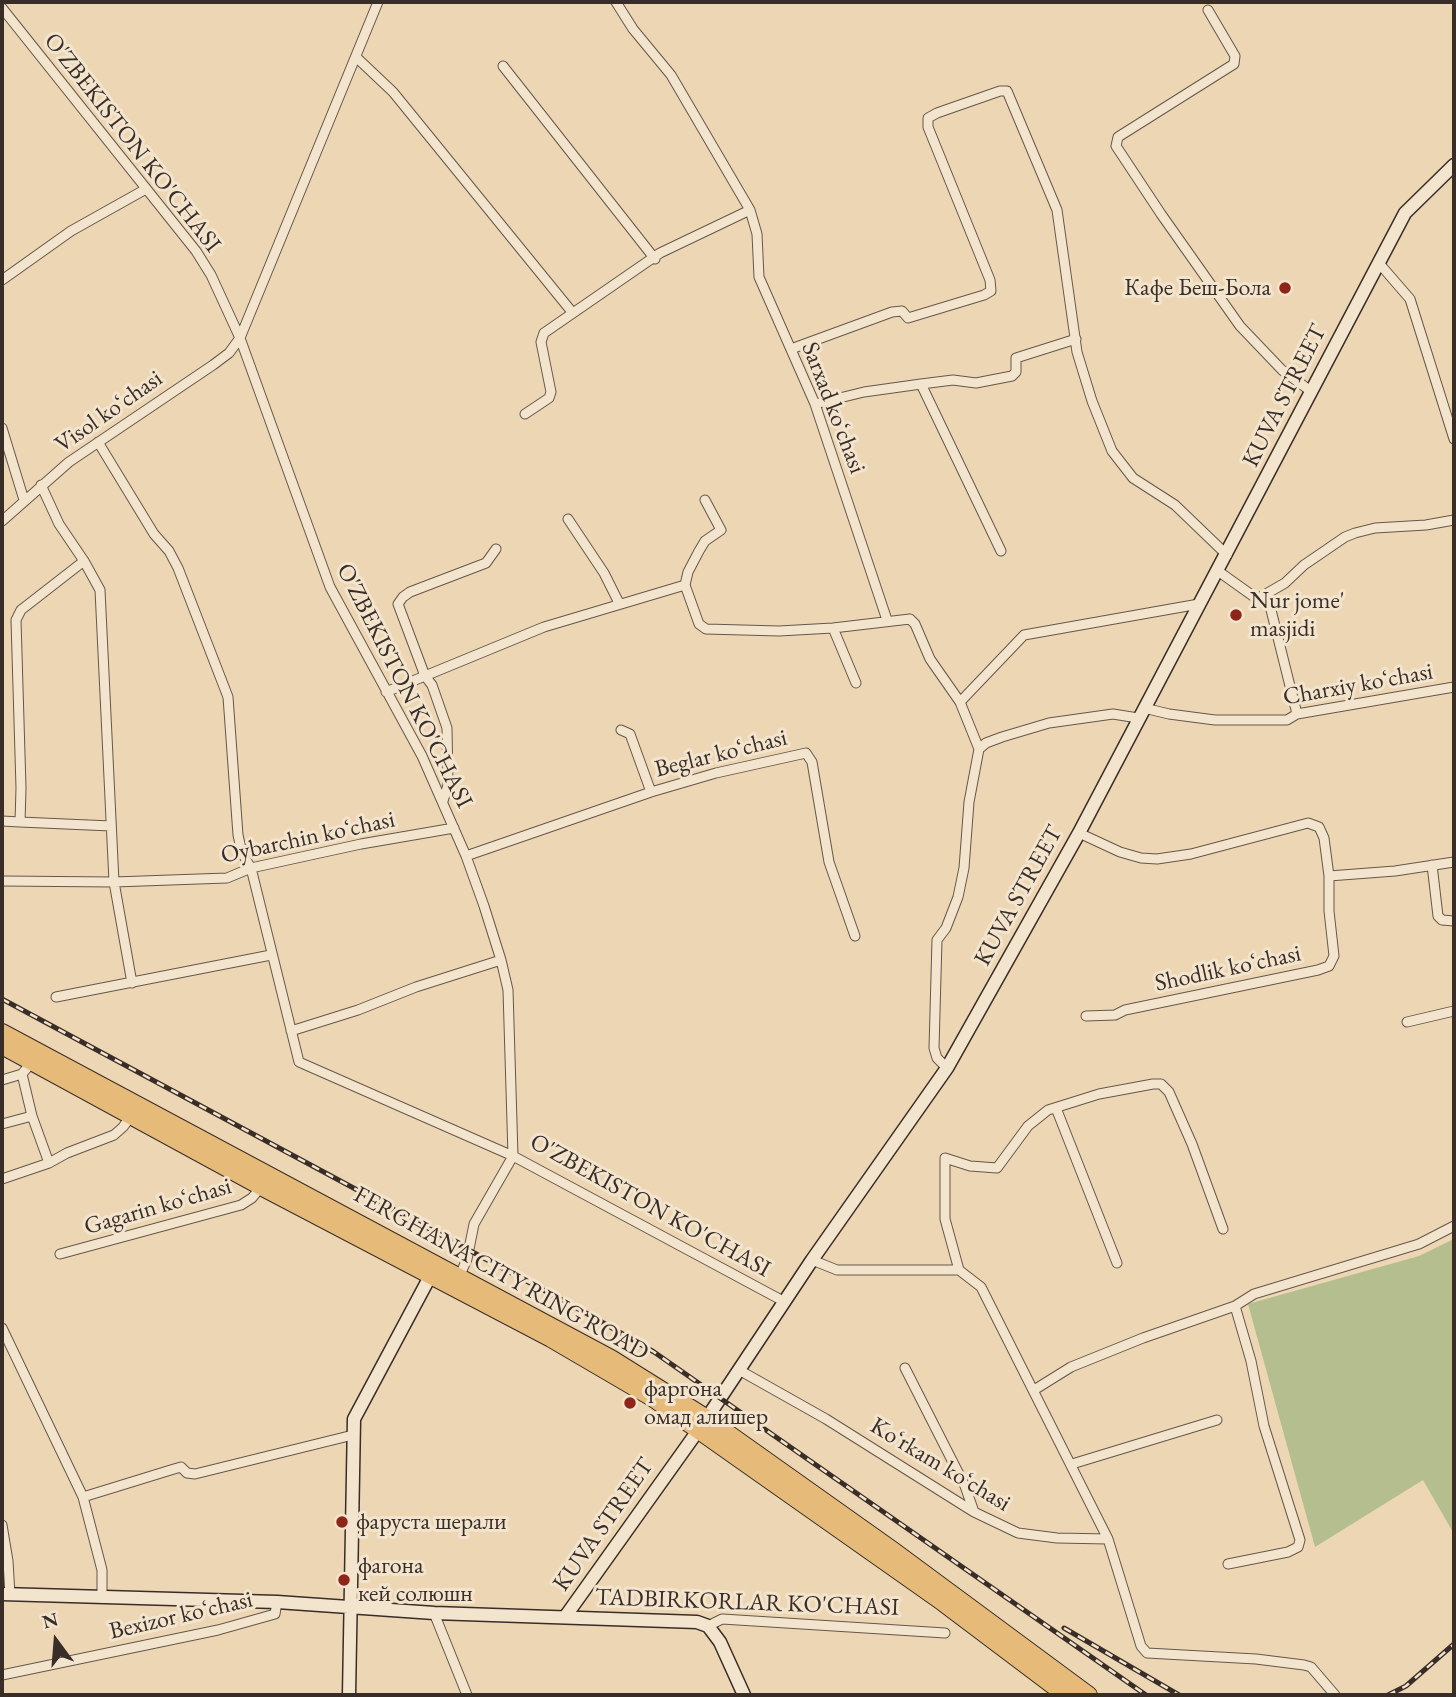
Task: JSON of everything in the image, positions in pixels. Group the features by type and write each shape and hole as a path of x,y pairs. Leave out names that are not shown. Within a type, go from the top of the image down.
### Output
{"highway":[{"name":"FERGHANA CITY RING ROAD","path":"2,1032 434,1270 652,1398 702,1423"},
{"name":"FERGHANA CITY RING ROAD","path":"2,1046 27,1068 131,1116 261,1187 434,1270 460,1275 611,1358 914,1582 1089,1695"},
{"name":"FERGHANA CITY RING ROAD","path":"992,1632 1065,1695"}],"main road":[{"name":"KUVA STREET","path":"565,1617 947,1068 1079,833 1405,213 1454,165"},
{"path":"349,1695 353,1435 356,1415 434,1270"},
{"name":"TADBIRKORLAR KO'CHASI","path":"6,1595 277,1602 434,1613 686,1621 708,1626"},
{"path":"708,1626 726,1653 744,1695"}],"street":[{"path":"240,338 378,2"},
{"name":"Sarxad koʻchasi","path":"616,2 633,30 671,75 750,209 757,234 759,277 815,404 887,620"},
{"name":"O'ZBEKISTON KO'CHASI","path":"2,8 181,232 206,267 240,338 322,570 443,801 466,856 501,960 508,990 513,1156 785,1302"},
{"path":"1208,10 1235,56 1234,64 1118,136 1116,146 1234,318 1282,370 1312,391"},
{"path":"356,58 393,92 572,312"},
{"path":"503,66 655,258"},
{"path":"791,349 892,312 902,311 908,318 984,295 991,290 990,280 928,127 928,118 1000,91 1007,91 1057,210 1077,352 1092,401 1112,451 1133,478 1175,505 1227,555"},
{"path":"2,279 71,231 146,189"},
{"path":"525,414 549,398 551,392 541,342 544,333 660,253 750,209"},
{"path":"1378,262 1410,299 1454,439"},
{"name":"Visol koʻchasi","path":"2,521 69,462 213,365 229,353 240,338"},
{"path":"815,404 864,392 953,380 975,383 1012,376 1016,372 1014,362 1019,356 1076,339"},
{"path":"921,384 1001,551"},
{"path":"2,428 24,500"},
{"path":"99,442 154,534 169,551 178,568 228,697 238,835 243,853 251,867 299,1062 513,1156 474,1224 467,1259 460,1275"},
{"path":"41,485 59,524 100,590 114,881 132,983"},
{"path":"705,499 721,530 705,541 688,572 685,585 697,621 703,628 779,631 833,628 906,618 913,621 930,659 960,702 979,749 969,802 964,869 958,897 946,928 937,940 934,1048 937,1058 947,1068"},
{"path":"568,519 604,573 618,603"},
{"path":"1218,571 1259,598 1285,583 1304,565 1345,537 1355,533 1375,528 1426,525 1454,520"},
{"path":"443,801 448,785 447,728 432,685 425,676 398,610 399,601 410,592 486,563 496,549"},
{"path":"20,822 16,620 21,610 84,561"},
{"path":"386,692 544,627 685,585"},
{"path":"1267,594 1297,714"},
{"path":"960,702 1024,635 1199,604"},
{"path":"833,628 856,683"},
{"name":"Charxiy koʻchasi","path":"979,749 1002,737 1049,723 1113,714 1169,714 1215,720 1287,720 1297,714 1454,687"},
{"path":"621,730 630,734 651,792"},
{"name":"Beglar koʻchasi","path":"466,856 651,792 716,773 808,754 812,762 830,862 855,936"},
{"path":"2,821 111,826"},
{"name":"Shodlik koʻchasi","path":"1079,833 1120,852 1157,859 1191,854 1308,823 1319,827 1324,838 1329,876 1329,911 1334,956 1329,966 1125,1010 1115,1015 1086,1016"},
{"name":"Oybarchin koʻchasi","path":"2,881 227,878 251,867 454,828"},
{"path":"1329,876 1395,871 1454,862"},
{"path":"1432,865 1438,916 1442,920 1454,921"},
{"path":"56,997 271,955"},
{"path":"291,1031 501,960"},
{"path":"1407,1022 1454,1011"},
{"path":"2,1080 27,1068 32,1116 49,1163"},
{"path":"1223,1229 1192,1144 1165,1087 1161,1084 1099,1094 1048,1110 1027,1126 997,1168 970,1166 945,1158 945,1219 959,1270 981,1287 1108,1538 1141,1646 1147,1653 1256,1659 1304,1665 1311,1667 1335,1695"},
{"path":"1056,1108 1117,1264"},
{"path":"2,1124 32,1116"},
{"path":"2,1179 49,1163 114,1135 131,1116"},
{"name":"Gagarin koʻchasi","path":"60,1254 241,1205 252,1198 261,1187"},
{"path":"1034,1390 1070,1367 1235,1306 1254,1294 1419,1244 1454,1226"},
{"path":"812,1260 837,1270 959,1270"},
{"path":"1228,1564 1288,1552 1298,1547 1300,1540 1264,1426 1251,1361 1235,1306"},
{"path":"2,1328 83,1497 102,1570 102,1598"},
{"path":"905,1368 965,1486 975,1512"},
{"name":"Koʻrkam koʻchasi","path":"739,1370 826,1419 975,1512 1018,1533 1058,1538 1108,1538"},
{"path":"1072,1464 1217,1420"},
{"path":"83,1497 181,1467 190,1475 353,1435"},
{"path":"2,1525 8,1561 6,1595"},
{"name":"Bexizor koʻchasi","path":"2,1675 218,1630 275,1614 277,1602"},
{"path":"434,1613 467,1695"},
{"name":"TADBIRKORLAR KO'CHASI","path":"708,1626 722,1619 945,1633"}],"green space":[{"path":"1454,1239 1454,1534 1423,1480 1315,1547 1248,1304 1419,1256"}],"railway":[{"path":"2,999 654,1352 1146,1695"},
{"path":"1064,1628 1179,1695"},
{"path":"1388,1695 1406,1686 1454,1644"}],"place":[{"name":"Кафе Беш-Бола","path":"1285,288"},
{"name":"Nur jome' masjidi","path":"1236,615"},
{"name":"фаргона омад алишер","path":"630,1403"},
{"name":"фаруста шерали","path":"342,1522"},
{"name":"фагона кей солюшн","path":"344,1580"}]}
